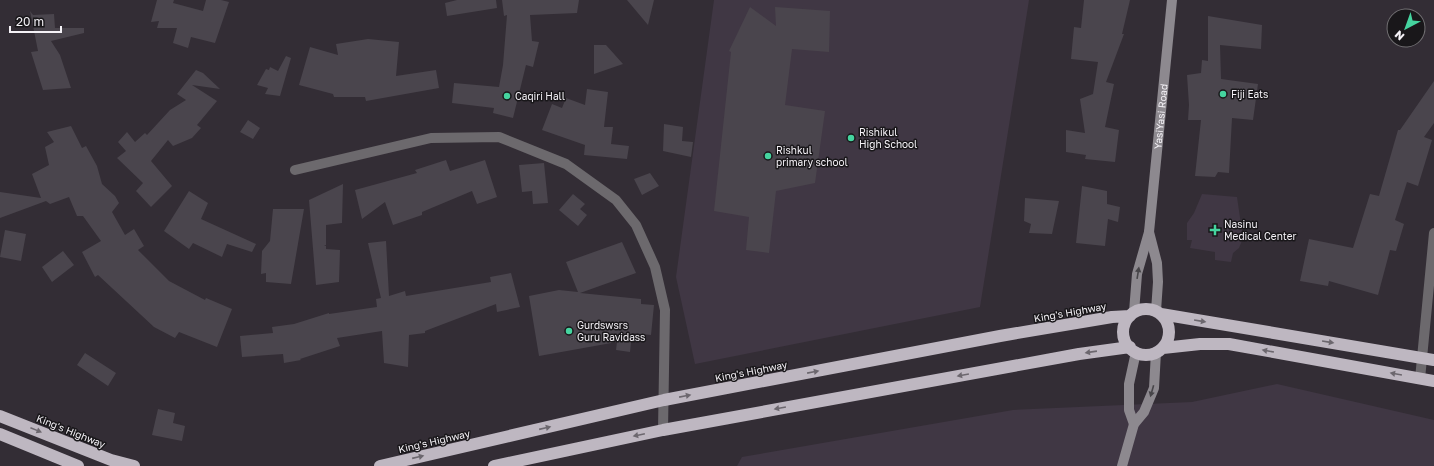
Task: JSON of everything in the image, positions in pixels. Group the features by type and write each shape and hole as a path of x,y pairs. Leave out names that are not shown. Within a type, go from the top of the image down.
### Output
{"highway":[{"path":"1133,349 1125,340 1125,323 1132,314 1141,309 1149,309 1159,313 1428,359"},
{"path":"1159,313 1167,322 1169,331 1168,340 1160,350"},
{"name":"King's Highway","path":"380,466 664,400 992,338 1132,314"},
{"path":"494,466 663,430 1079,354 1133,349 1146,354 1160,350 1207,343 1229,344 1434,381"},
{"name":"King's Highway","path":"0,416 111,460 134,466"},
{"path":"0,434 78,466"}],"main road":[{"name":"YasiYasi Road","path":"1132,314 1137,274 1149,232 1172,0"},
{"name":"YasiYasi Road","path":"1149,232 1157,263 1159,313"},
{"path":"1133,349 1129,410 1134,424"},
{"path":"1122,466 1134,424 1144,412 1154,388 1160,350"}],"street":[{"path":"295,170 431,138 498,137 566,164 616,200 636,225 655,266 665,310 663,430"},
{"path":"1420,379 1428,359 1434,233"}],"shaded area":[{"name":"Rishikul High School","path":"714,0 1029,0 980,307 695,364 676,277"},
{"name":"Nasinu Medical Center","path":"1202,194 1237,197 1243,238 1239,248 1233,253 1231,262 1215,260 1215,252 1190,248 1192,240 1187,240 1187,223 1194,213"},
{"path":"1277,384 1434,420 1434,466 737,466 742,457 1013,410 1192,402"}],"building":[{"path":"157,0 174,0 173,3 203,11 206,0 221,0 229,2 215,43 191,37 188,48 173,43 177,28 157,28 159,21 151,22"},
{"path":"457,0 496,0 497,8 447,16 445,3"},
{"path":"502,0 579,0 577,13 530,15 532,41 539,42 533,67 526,65 513,118 493,113 494,108 452,103 454,83 499,87 503,65 507,15 504,16"},
{"path":"627,0 654,0 648,25"},
{"path":"1084,0 1130,0 1122,34 1124,34 1106,82 1114,84 1105,127 1119,130 1115,162 1085,159 1086,155 1066,152 1066,130 1085,133 1080,99 1093,94 1098,62 1071,59 1074,27 1081,28"},
{"path":"750,7 776,26 775,7 830,11 829,52 792,49 785,105 825,111 815,183 776,191 769,253 746,250 749,217 714,211 731,52 729,51"},
{"path":"30,11 33,15 54,14 55,28 84,28 84,33 51,41 60,55 71,88 43,90 31,52 38,51"},
{"path":"1208,16 1262,25 1261,49 1220,45 1221,79 1258,84 1253,120 1232,118 1229,173 1218,172 1215,177 1195,176 1201,120 1188,120 1189,105 1187,75 1201,73 1202,60 1208,61"},
{"path":"368,39 399,42 396,76 436,70 439,88 366,101 365,97 334,97 333,94 299,85 310,47 338,55 336,44"},
{"path":"594,45 606,45 623,64 594,74"},
{"path":"286,56 291,58 280,96 265,94 268,88 257,85 266,69 269,70 270,67 278,71"},
{"path":"196,70 203,73 220,89 192,85 217,101 197,125 201,128 192,138 173,146 168,140 151,161 172,186 151,207 136,191 143,183 117,158 126,151 118,142 127,132 135,142 145,133 147,135 170,110 186,100 177,94"},
{"path":"1434,81 1434,123 1424,137 1432,140 1418,186 1407,182 1395,220 1404,224 1396,251 1390,250 1378,295 1329,281 1328,286 1300,281 1309,239 1353,248 1370,194 1379,196 1398,130 1400,130"},
{"path":"587,89 608,92 604,127 613,127 611,144 629,146 627,159 584,155 585,145 542,130 552,104 562,108 566,98 585,105"},
{"path":"248,120 260,128 253,139 240,132"},
{"path":"664,124 683,127 682,141 693,142 691,157 663,151"},
{"path":"71,126 82,148 86,146 97,166 102,184 115,196 119,203 112,212 125,235 134,229 144,246 138,250 169,281 205,300 206,298 232,309 217,347 179,332 175,338 154,327 98,275 95,277 82,252 101,241 83,216 77,216 69,197 50,204 46,201 0,218 0,192 41,198 32,174 49,165 45,147 54,142 47,132"},
{"path":"446,160 450,171 485,160 497,197 477,204 472,191 422,212 422,215 393,225 385,202 362,219 355,190 417,173 415,170"},
{"path":"544,163 548,203 533,204 532,191 522,192 519,165"},
{"path":"650,173 659,186 642,195 634,179"},
{"path":"343,184 342,223 326,225 326,245 324,246 326,246 326,249 340,250 339,282 316,285 309,200"},
{"path":"1082,186 1107,191 1107,204 1120,207 1118,222 1108,219 1105,246 1076,243"},
{"path":"189,191 208,203 201,219 256,244 252,252 227,244 222,257 193,243 189,249 164,231"},
{"path":"573,194 585,204 580,209 587,215 578,226 559,210"},
{"path":"1025,198 1059,201 1052,234 1029,233 1031,224 1024,221"},
{"path":"273,209 304,209 291,284 266,282 266,273 261,274 262,251 270,241"},
{"path":"5,230 26,234 21,261 0,257"},
{"path":"386,241 389,296 405,291 406,296 491,282 490,277 511,273 520,307 497,312 496,304 425,331 425,333 409,335 408,367 384,363 382,331 337,338 340,346 300,359 301,360 284,363 283,354 242,357 240,336 273,333 272,327 294,324 329,313 377,307 376,299 381,298 368,243"},
{"path":"622,242 636,273 580,293 641,299 641,304 654,305 651,335 632,333 630,352 616,350 617,342 539,356 529,296 559,290 578,292 566,262"},
{"path":"63,251 74,265 52,282 42,267"},
{"path":"85,353 116,373 108,386 77,365"},
{"path":"158,409 175,413 173,423 185,426 182,441 152,435"}],"place":[{"name":"Fiji Eats","path":"1223,94"},
{"name":"Caqiri Hall","path":"507,96"},
{"name":"Rishikul High School","path":"851,138"},
{"name":"Rishkul primary school","path":"768,156"},
{"name":"Nasinu Medical Center","path":"1215,230"},
{"name":"Gurdswsrs Guru Ravidass","path":"569,331"}]}
